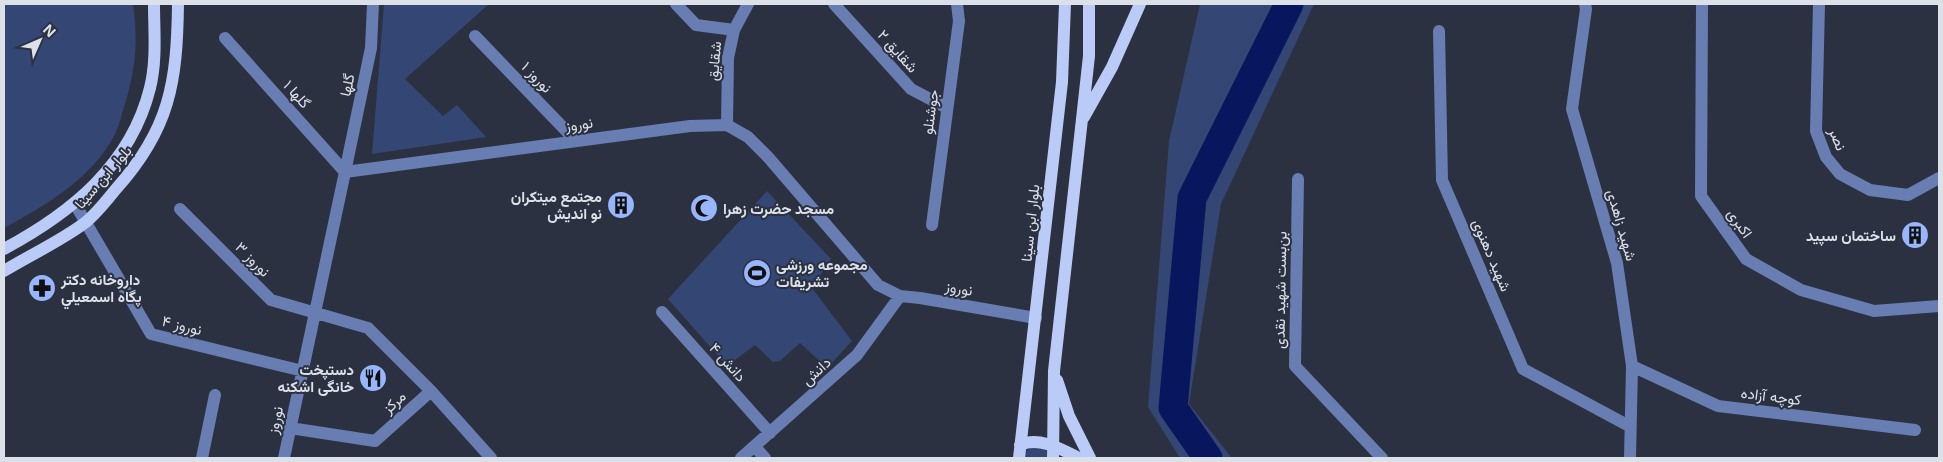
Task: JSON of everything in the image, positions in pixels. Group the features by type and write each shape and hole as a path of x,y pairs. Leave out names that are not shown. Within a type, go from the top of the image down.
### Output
{"main road":[{"name":"بلوار ابن سینا","path":"4,249 52,222 75,204 94,187 132,137 143,112 150,87 154,59 154,4"},
{"name":"بلوار ابن سینا","path":"4,271 86,222 145,154 162,120 172,86 178,44 178,4"},
{"name":"بلوار ابن سینا","path":"1019,458 1062,82 1065,4"},
{"path":"1053,453 1054,371 1080,123 1089,56 1089,4"},
{"path":"1080,123 1112,67 1140,4"},
{"path":"1054,371 1069,416 1090,458"},
{"path":"1020,445 1035,440 1053,453 1079,458"}],"street":[{"name":"گلها","path":"345,172 371,48 373,4"},
{"path":"676,4 696,25 734,30"},
{"name":"شقایق","path":"727,125 728,58 734,30 748,4"},
{"name":"شقایق ۲","path":"834,4 911,89 947,108"},
{"name":"جوشنلو","path":"932,225 959,20 957,4"},
{"name":"شهید زاهدی","path":"1584,4 1586,9 1572,109 1617,263 1632,366 1629,426 1630,458"},
{"name":"اکبری","path":"1702,4 1701,196 1746,259 1801,290 1874,312 1939,306"},
{"name":"نصر","path":"1819,4 1816,131 1826,157 1840,174 1870,190 1908,195 1939,178"},
{"name":"شهید دهنوی","path":"1439,31 1442,180 1523,369 1629,426"},
{"name":"نوروز ۱","path":"475,36 576,141"},
{"name":"گلها ۱","path":"225,38 345,172"},
{"name":"نوروز","path":"284,458 345,172 690,126 727,125 748,137 768,157 878,285 900,296 1036,318"},
{"name":"بن‌بست شهید نقدی","path":"1298,179 1295,366 1382,458"},
{"name":"نوروز ۴","path":"75,204 152,334 303,371"},
{"name":"نوروز ۳","path":"180,209 271,300 368,328 432,391"},
{"name":"دانش","path":"741,458 857,355 900,296"},
{"name":"دانش ۴","path":"662,312 770,433"},
{"name":"کوچه آزاده","path":"1632,366 1718,406 1915,430"},
{"path":"432,391 492,458"},
{"name":"مرکز","path":"290,428 375,441 432,391"},
{"path":"202,458 215,395"},
{"path":"755,446 765,458"}],"shaded area":[{"path":"4,4 133,4 136,41 132,76 126,101 117,130 105,150 94,164 67,189 36,210 4,228"},
{"path":"384,4 489,4 405,79 443,116 457,105 486,137 372,154"},
{"path":"1200,4 1314,4 1221,204 1189,404 1232,458 1180,458 1148,407 1169,141"},
{"name":"مجموعه ورزشی تشریفات","path":"767,191 831,259 812,288 852,341 827,368 800,343 780,361 773,362 755,345 727,366 668,299"},
{"path":"1034,447 1046,449 1049,458 1023,458 1027,450"}],"waterway":[{"path":"1208,458 1173,408 1192,198 1289,4"}],"place":[{"name":"مجتمع میتکران نو اندیش","path":"621,205"},
{"name":"مسجد حضرت زهرا","path":"704,208"},
{"name":"ساختمان سپید","path":"1915,235"},
{"name":"مجموعه ورزشی تشریفات","path":"757,273"},
{"name":"داروخانه دكتر پگاه اسمعيلي","path":"42,288"},
{"name":"دستپخت خانگی اشکنه","path":"373,378"}]}
